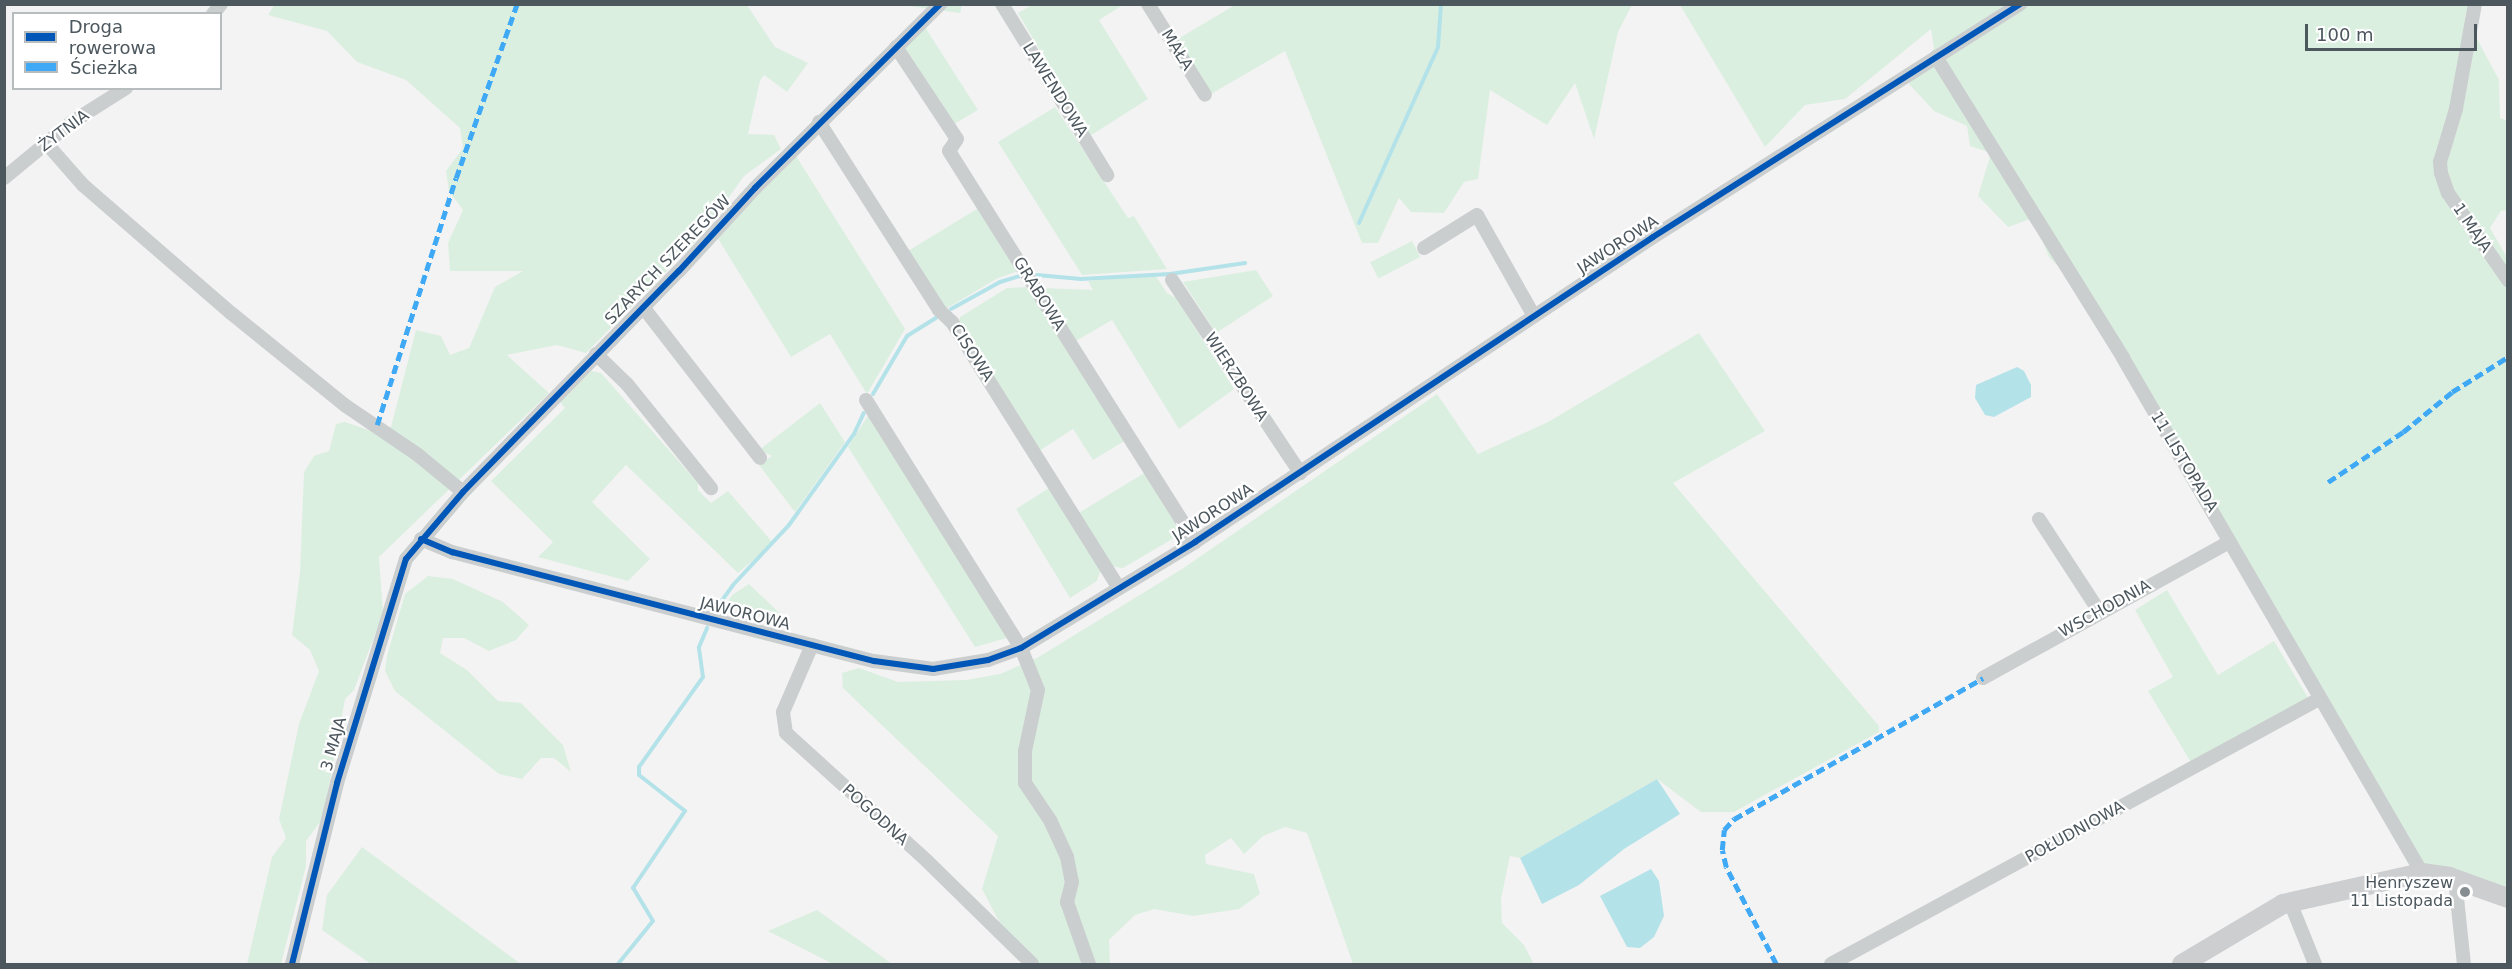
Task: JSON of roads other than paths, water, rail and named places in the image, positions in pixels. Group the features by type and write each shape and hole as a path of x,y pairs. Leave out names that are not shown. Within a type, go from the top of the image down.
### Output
{"street":[{"name":"SZARYCH SZEREGÓW","path":"421,539 463,492 819,122 940,4"},
{"name":"LAWENDOWA","path":"1002,4 1107,175"},
{"name":"MAŁA","path":"1148,4 1205,95"},
{"name":"JAWOROWA","path":"421,539 452,552 874,661 933,669 988,660 1021,648 1195,542 1534,316 2020,4"},
{"name":"1 MAJA","path":"2475,4 2456,109 2440,162 2441,173 2448,193 2508,280"},
{"name":"GRABOWA","path":"896,47 957,139 949,151 1195,542"},
{"name":"11 LISTOPADA","path":"1936,57 2123,358 2221,524 2228,543 2422,873"},
{"name":"ŻYTNIA","path":"4,178 72,122 123,90"},
{"name":"CISOWA","path":"819,122 939,310 952,322 1119,588"},
{"path":"47,144 84,185 231,313 346,406 418,455 463,492"},
{"path":"1424,248 1477,215 1534,316"},
{"name":"WIERZBOWA","path":"1172,280 1300,473"},
{"path":"643,307 760,458"},
{"path":"596,354 627,384 711,488"},
{"path":"866,400 1021,648 1038,690 1025,751 1025,783 1050,820 1067,857 1072,882 1067,902 1089,964"},
{"path":"2039,519 2099,611"},
{"name":"3 MAJA","path":"292,964 337,783 387,612 400,570 421,539"},
{"name":"WSCHODNIA","path":"1983,678 2099,611 2228,543"},
{"name":"POGODNA","path":"812,645 783,712 786,733 927,861 1032,964"},
{"name":"POŁUDNIOWA","path":"1831,964 2319,699"},
{"path":"2183,964 2290,902 2422,873 2455,879 2508,898"},
{"path":"2455,879 2464,964"},
{"path":"2290,902 2315,964"}],"water":[{"path":"2017,367 2024,371 2031,385 2031,397 1994,417 1985,415 1975,398 1976,385"},
{"path":"1657,779 1680,814 1624,849 1579,885 1542,904 1520,858"},
{"path":"1651,869 1659,881 1664,916 1654,937 1640,948 1627,947 1600,896"}],"waterway":[{"path":"1359,223 1438,47 1441,4"},
{"path":"1037,275 1081,279 1170,274 1245,263"},
{"path":"951,309 1000,282 1020,276"},
{"path":"873,394 907,336 936,318"},
{"path":"715,610 733,585 789,525 854,434 864,413"},
{"path":"618,964 653,921 633,888 685,811 639,775 639,767 703,677 699,647 707,628"}],"place":[{"name":"Henryszew 11 Listopada","path":"2465,892"}]}
